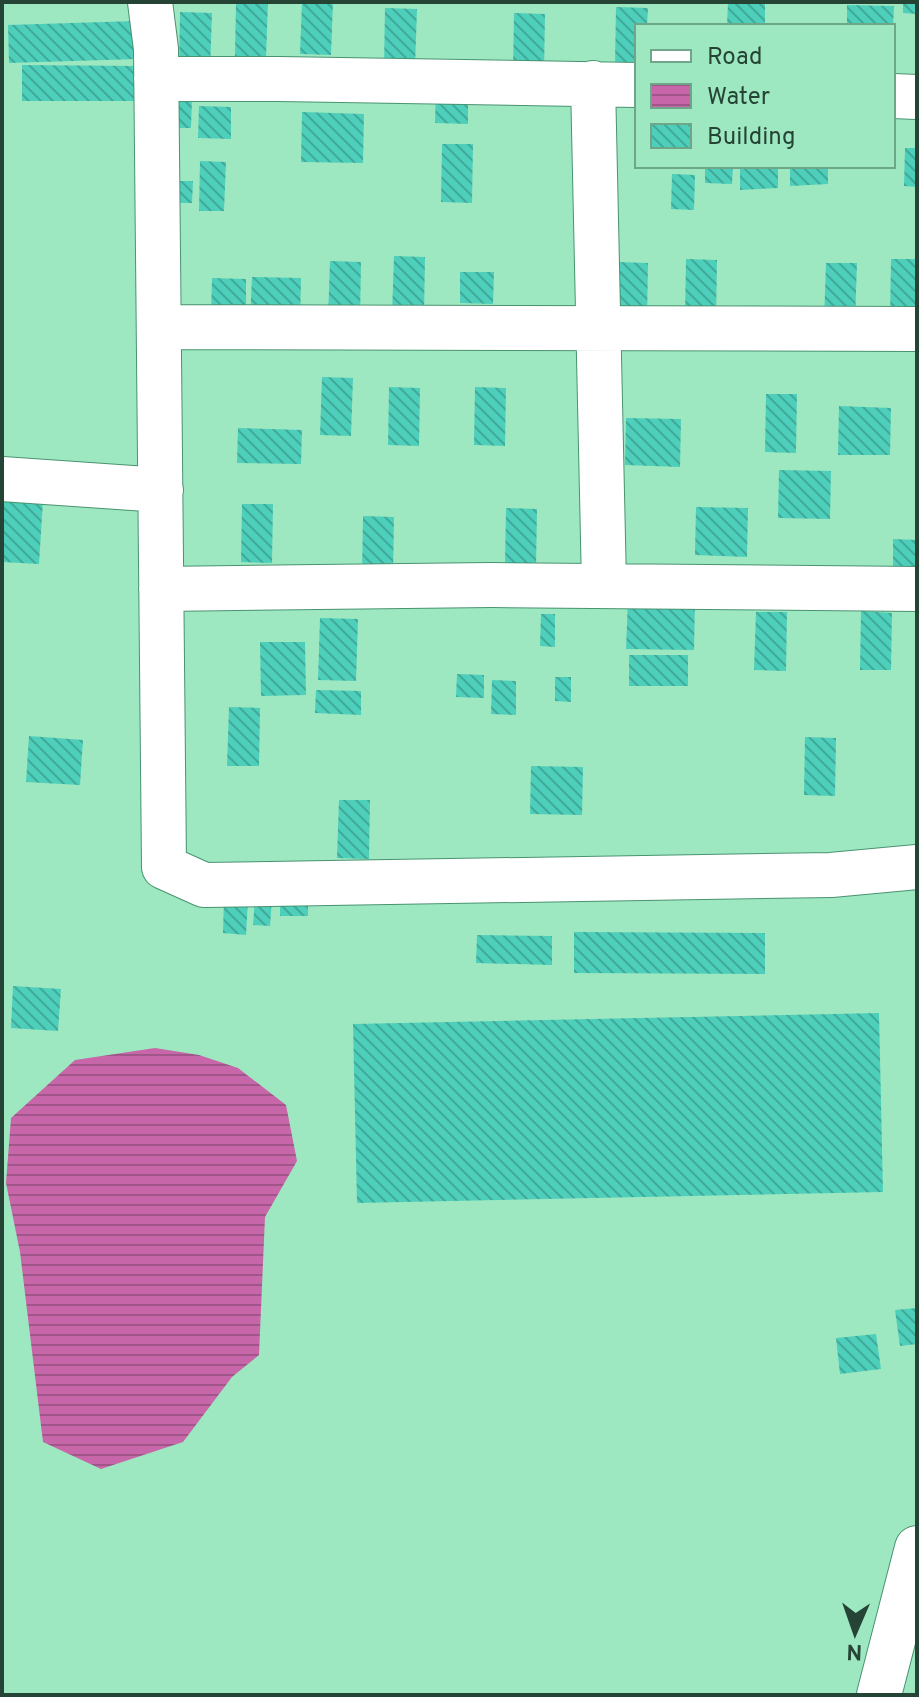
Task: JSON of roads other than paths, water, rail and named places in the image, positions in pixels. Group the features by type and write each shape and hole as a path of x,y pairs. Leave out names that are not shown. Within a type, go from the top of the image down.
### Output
{"street":[{"path":"150,2 156,49 164,867 204,885 831,875 917,867"},
{"path":"156,79 635,85"},
{"path":"593,83 604,585"},
{"path":"895,96 917,97"},
{"path":"159,327 917,329"},
{"path":"2,479 161,490"},
{"path":"161,589 348,585 917,589"},
{"path":"879,1695 917,1548"}],"water":[{"path":"155,1048 199,1055 238,1068 286,1105 297,1161 265,1217 259,1355 232,1377 183,1442 101,1469 43,1442 20,1252 6,1183 11,1118 75,1060"}]}
